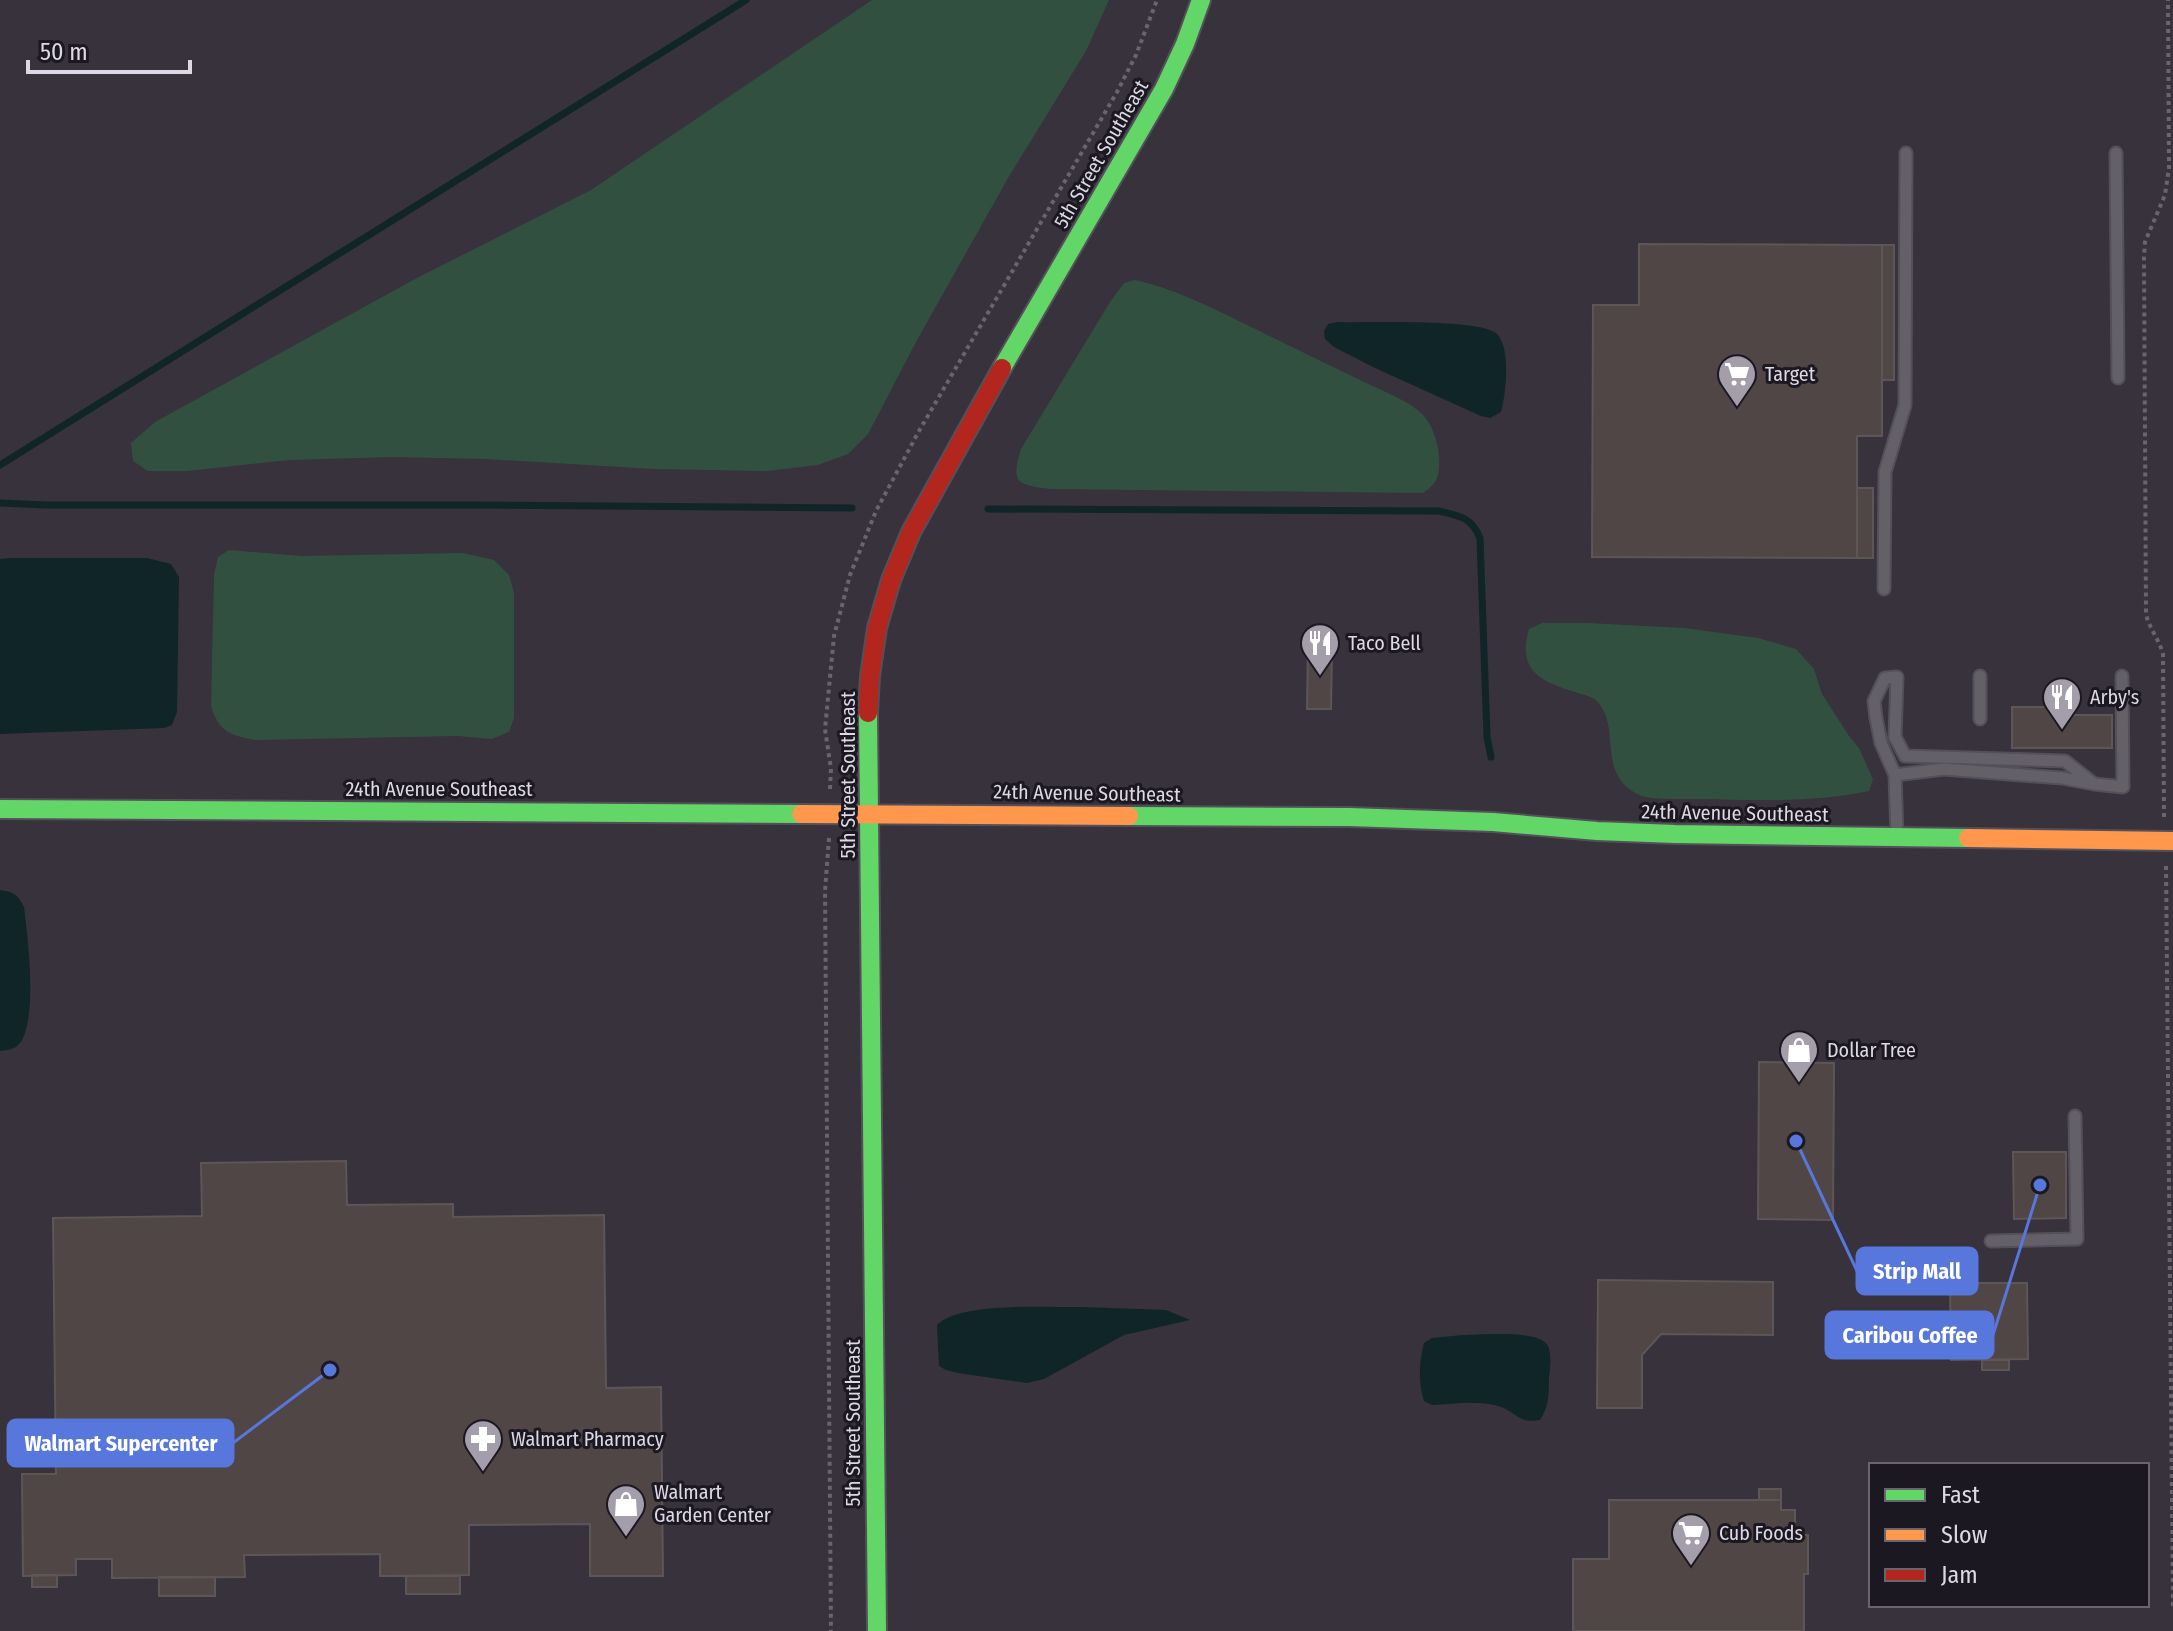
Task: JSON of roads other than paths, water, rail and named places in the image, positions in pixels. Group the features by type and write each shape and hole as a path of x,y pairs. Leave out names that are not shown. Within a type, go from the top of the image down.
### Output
{"street":[{"name":"5th Street Southeast","path":"877,1631 868,706 873,651 883,604 903,549 926,502 1164,89 1201,0"},
{"name":"24th Avenue Southeast","path":"0,809 1349,817 1493,822 1663,834 2169,841"}],"lane":[{"path":"1884,589 1885,472 1905,405 1906,153"},
{"path":"2116,153 2118,378"},
{"path":"1980,676 1980,719"},
{"path":"1895,775 1944,769 2062,778 2123,787 2122,676"},
{"path":"1897,838 1895,775 1881,743 1874,701 1885,678 1897,677 1895,737 1905,756 2065,761 2094,784"},
{"path":"1876,718 1895,719"},
{"path":"1991,1241 2077,1239 2075,1116"}],"waterway":[{"path":"0,465 746,0"},
{"path":"0,503 852,508"},
{"path":"988,509 1439,511 1464,518 1480,538 1487,737 1491,757"}],"place":[{"name":"Target","path":"1737,408"},
{"name":"Taco Bell","path":"1320,677"},
{"name":"Arby's","path":"2062,731"},
{"name":"Dollar Tree","path":"1799,1084"},
{"name":"Strip Mall","path":"1796,1141"},
{"name":"Caribou Coffee","path":"2040,1185"},
{"name":"Walmart Supercenter","path":"330,1370"},
{"name":"Walmart Pharmacy","path":"483,1473"},
{"name":"Walmart Garden Center","path":"626,1538"},
{"name":"Cub Foods","path":"1691,1567"}]}
